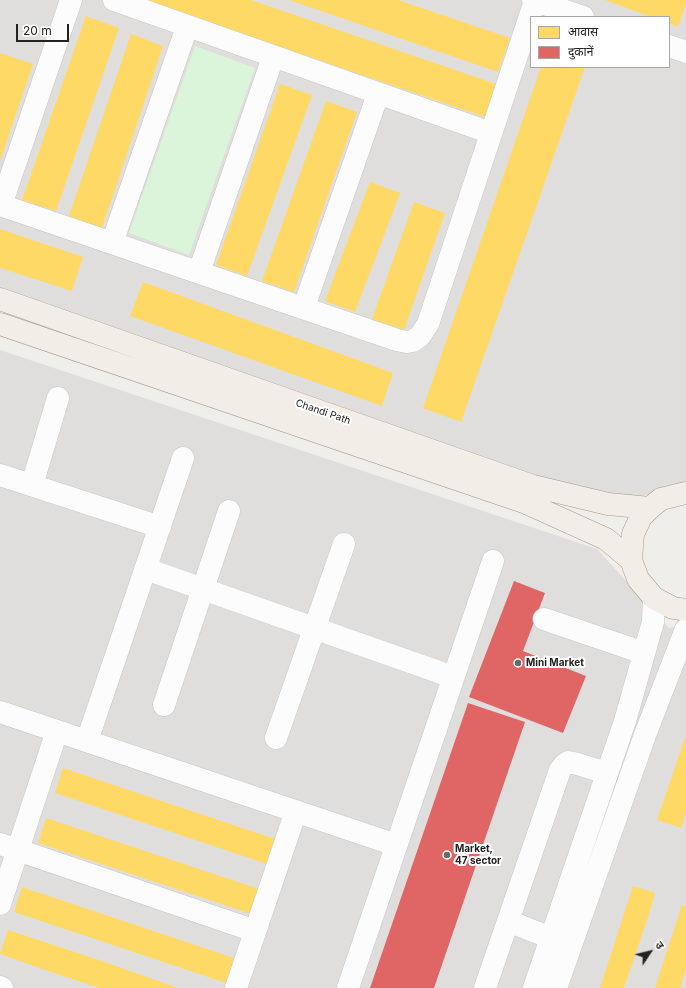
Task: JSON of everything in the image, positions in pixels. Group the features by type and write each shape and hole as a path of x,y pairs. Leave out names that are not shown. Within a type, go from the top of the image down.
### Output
{"main road":[{"name":"Chandi Path","path":"0,299 533,486 608,504 650,508"},
{"name":"Chandi Path","path":"0,324 524,502 606,538 632,560"},
{"path":"685,492 662,499 641,517 633,534 632,560 638,579 654,598 673,608 686,610"}],"street":[{"path":"71,0 0,205 304,307 397,340 407,342 413,341 420,336 428,324 534,0 580,16"},
{"path":"114,0 491,134"},
{"path":"112,242 187,27"},
{"path":"199,272 273,57"},
{"path":"304,307 378,94"},
{"path":"32,486 58,398"},
{"path":"87,741 183,458"},
{"path":"0,475 160,527"},
{"path":"164,705 230,512"},
{"path":"276,738 344,544"},
{"path":"348,988 493,561"},
{"path":"146,569 453,677"},
{"path":"534,988 625,721 653,622 654,598"},
{"path":"544,619 644,653"},
{"path":"556,988 644,735 686,629"},
{"path":"0,712 396,845"},
{"path":"0,904 9,847 57,731"},
{"path":"485,988 560,770 568,762 607,773"},
{"path":"236,988 296,811"},
{"path":"9,847 256,931"},
{"path":"508,922 551,938"}],"shaded area":[{"path":"0,0 686,0 686,490 608,500 0,289"},
{"path":"0,350 597,549 669,628 686,624 686,988 0,988"}],"green space":[{"path":"195,46 255,68 189,255 129,233"}],"building: आवास":[{"path":"142,0 251,0 496,84 485,117"},
{"path":"289,0 398,0 510,38 498,72"},
{"path":"605,0 686,0 678,27 670,23 670,16 648,16"},
{"path":"86,16 119,28 56,211 22,200"},
{"path":"131,34 163,46 102,228 69,216"},
{"path":"0,53 33,64 0,161"},
{"path":"541,68 585,68 461,422 423,408"},
{"path":"280,84 312,95 247,276 216,265"},
{"path":"326,101 357,112 294,292 262,281"},
{"path":"370,182 400,193 355,312 325,301"},
{"path":"414,202 445,213 404,330 372,319"},
{"path":"0,229 83,257 72,291 0,268"},
{"path":"143,282 393,373 382,406 130,316"},
{"path":"686,735 686,812 681,828 657,820"},
{"path":"63,768 275,839 267,864 55,793"},
{"path":"46,818 259,889 251,914 38,843"},
{"path":"633,886 655,893 649,914 624,988 600,988"},
{"path":"22,887 234,958 226,983 14,912"},
{"path":"682,905 686,906 686,970 680,988 655,988"},
{"path":"8,930 178,988 99,988 45,970 0,954"}],"building: दुकानें":[{"name":"Mini Market","path":"514,581 545,593 523,651 586,676 563,733 469,697"},
{"name":"Market, 47 sector","path":"468,703 525,722 434,988 370,988"}],"place":[{"name":"Mini Market","path":"518,663"},
{"name":"Market, 47 sector","path":"447,855"}]}
